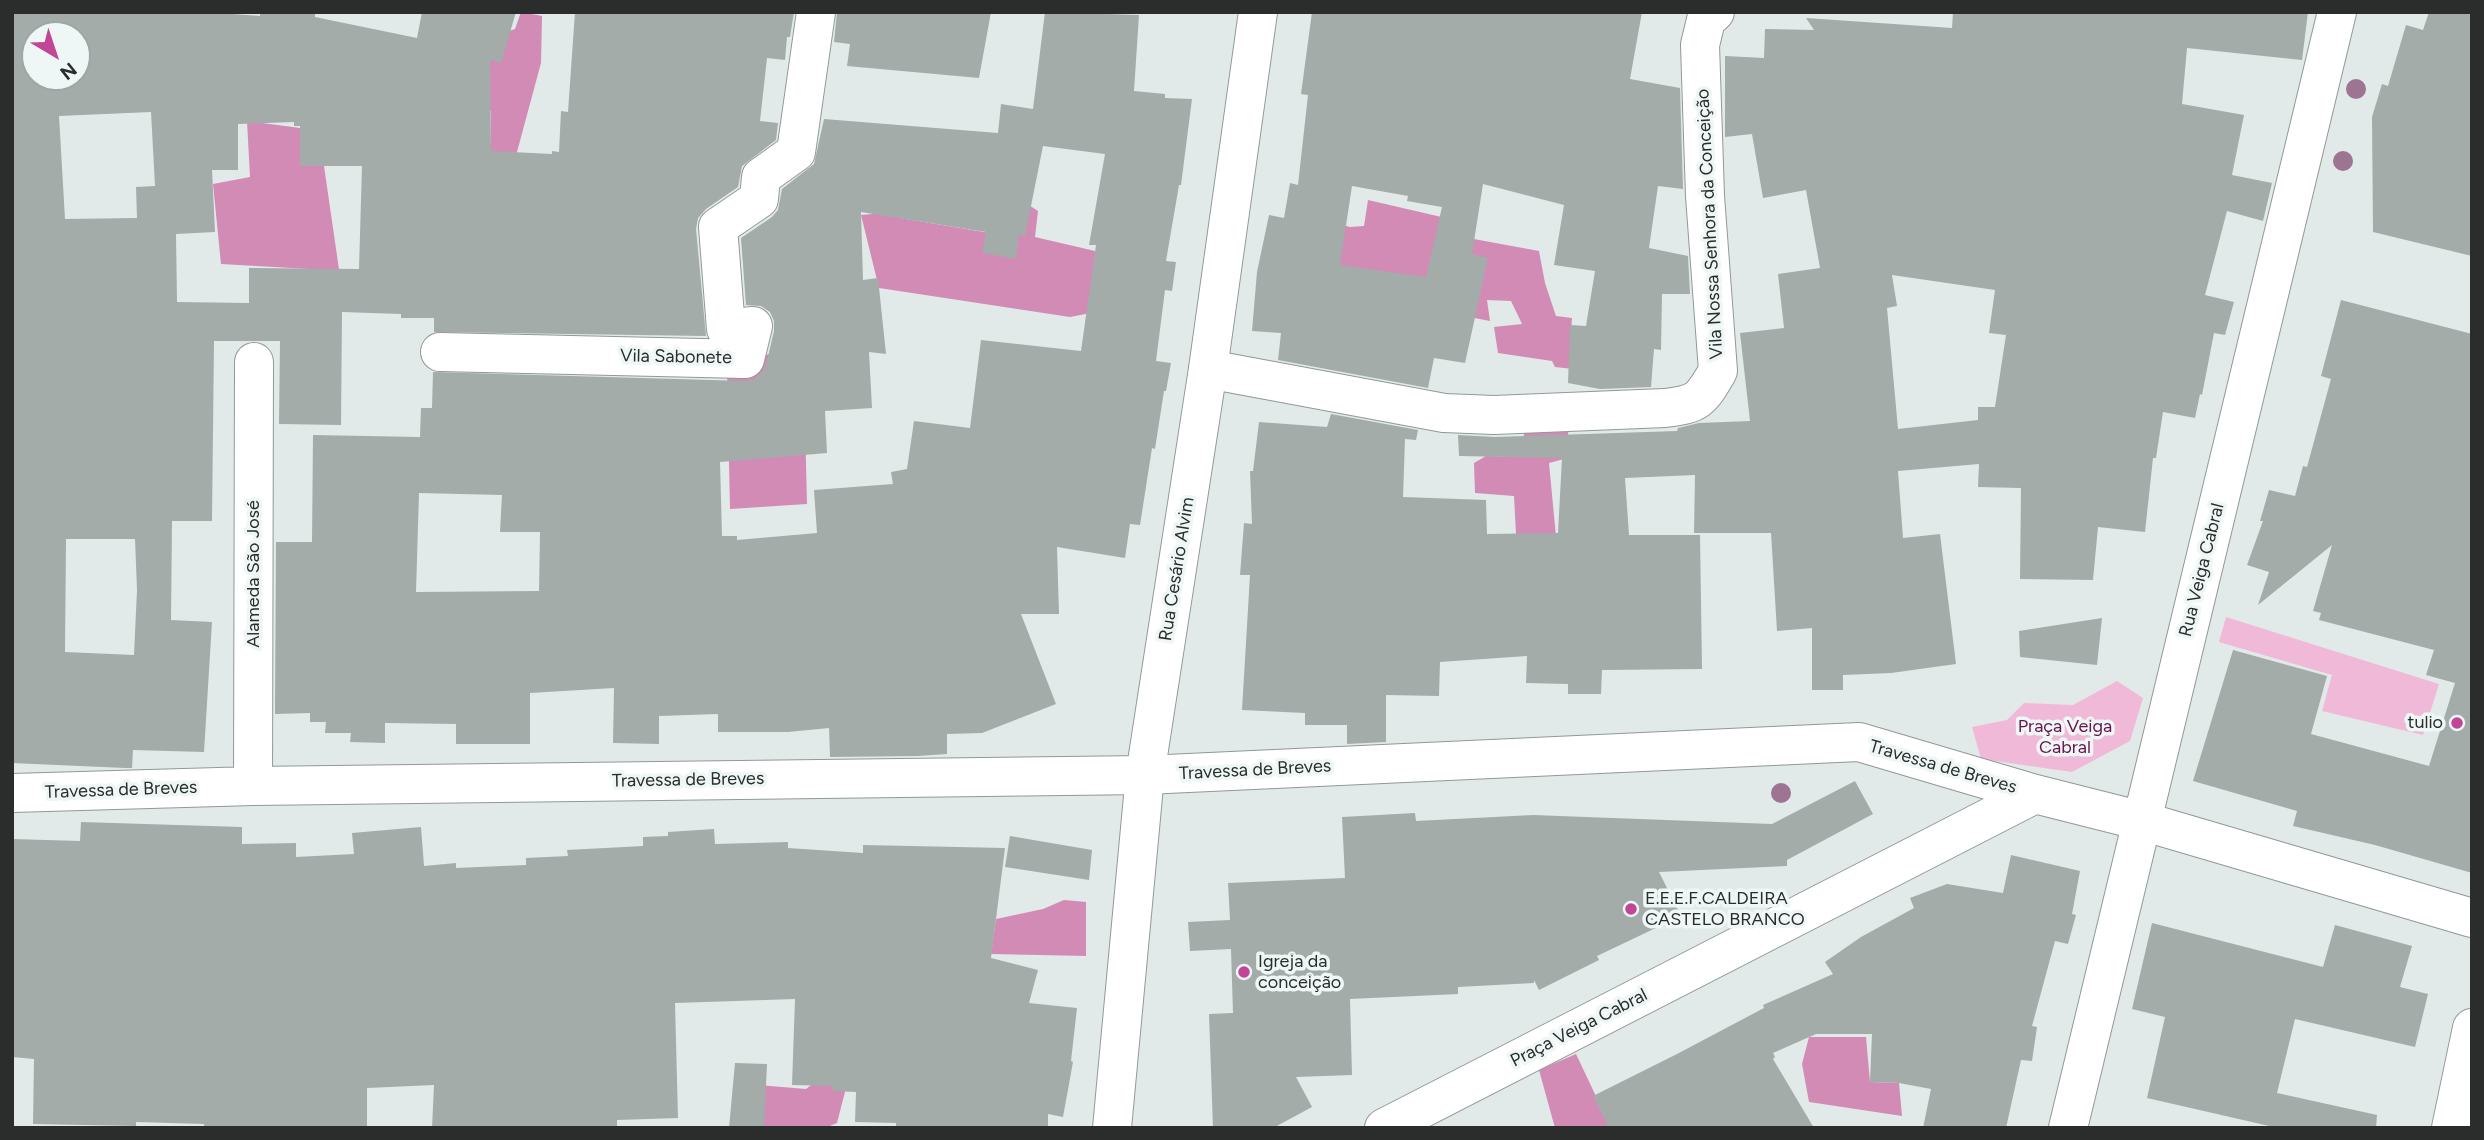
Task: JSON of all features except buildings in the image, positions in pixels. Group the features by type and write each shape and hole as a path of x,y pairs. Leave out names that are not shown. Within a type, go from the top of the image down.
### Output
{"street":[{"name":"Vila Sabonete","path":"440,352 745,359 753,326 726,329 718,227 759,199 761,177 796,152 816,12"},
{"name":"Rua Cesário Alvim","path":"1112,1128 1145,775 1208,369 1258,12"},
{"name":"Vila Nossa Senhora da Conceição","path":"1208,369 1444,413 1494,415 1690,405 1707,390 1718,371 1705,196 1700,45 1706,20 1714,12"},
{"name":"Rua Veiga Cabral","path":"2068,1128 2337,12"},
{"name":"Alameda São José","path":"253,786 254,362"},
{"name":"Travessa de Breves","path":"12,793 253,786 1145,775 1859,742 2035,794 2142,821 2472,918"},
{"name":"Praça Veiga Cabral","path":"1384,1128 2035,794"},
{"path":"2451,1128 2472,1028"}],"green space":[{"path":"2226,617 2439,684 2423,735 2322,711 2332,675 2219,642"},
{"name":"Praça Veiga Cabral","path":"2117,681 2143,698 2130,741 2072,772 1981,759 1972,727 2007,720 2024,703 2073,705"}],"shaded area":[{"path":"521,12 542,16 541,63 507,189 468,145 491,144 491,111 436,108 486,39 515,29"},
{"path":"247,121 300,128 300,166 324,166 343,297 309,269 221,264 213,184 250,177"},
{"path":"871,189 900,218 1002,235 1012,194 1038,211 1035,237 1095,251 1096,312 1070,317 879,288 861,215 872,214"},
{"path":"1368,200 1463,222 1463,237 1539,251 1545,283 1556,316 1572,318 1570,347 1582,370 1555,367 1552,361 1498,353 1494,327 1522,324 1511,301 1487,300 1490,321 1454,314 1359,269 1302,259 1306,215 1350,227 1364,226"},
{"path":"803,342 807,504 730,509 727,369"},
{"path":"1526,423 1569,428 1564,459 1549,463 1557,547 1516,534 1514,496 1475,493 1474,463 1486,456 1520,457"},
{"path":"1064,900 1086,902 1086,956 991,954 996,919 1043,909"},
{"path":"1809,1037 1866,1037 1870,1082 1899,1083 1902,1116 1809,1102 1802,1064"},
{"path":"1576,1054 1611,1128 1555,1128 1539,1070"},
{"path":"820,1078 847,1084 837,1123 825,1128 759,1128 758,1085 806,1089"}],"place":[{"name":"tulio","path":"2457,723"},
{"name":"E.E.E.F.CALDEIRA CASTELO BRANCO","path":"1631,909"},
{"name":"Igreja da conceição","path":"1244,972"}]}
